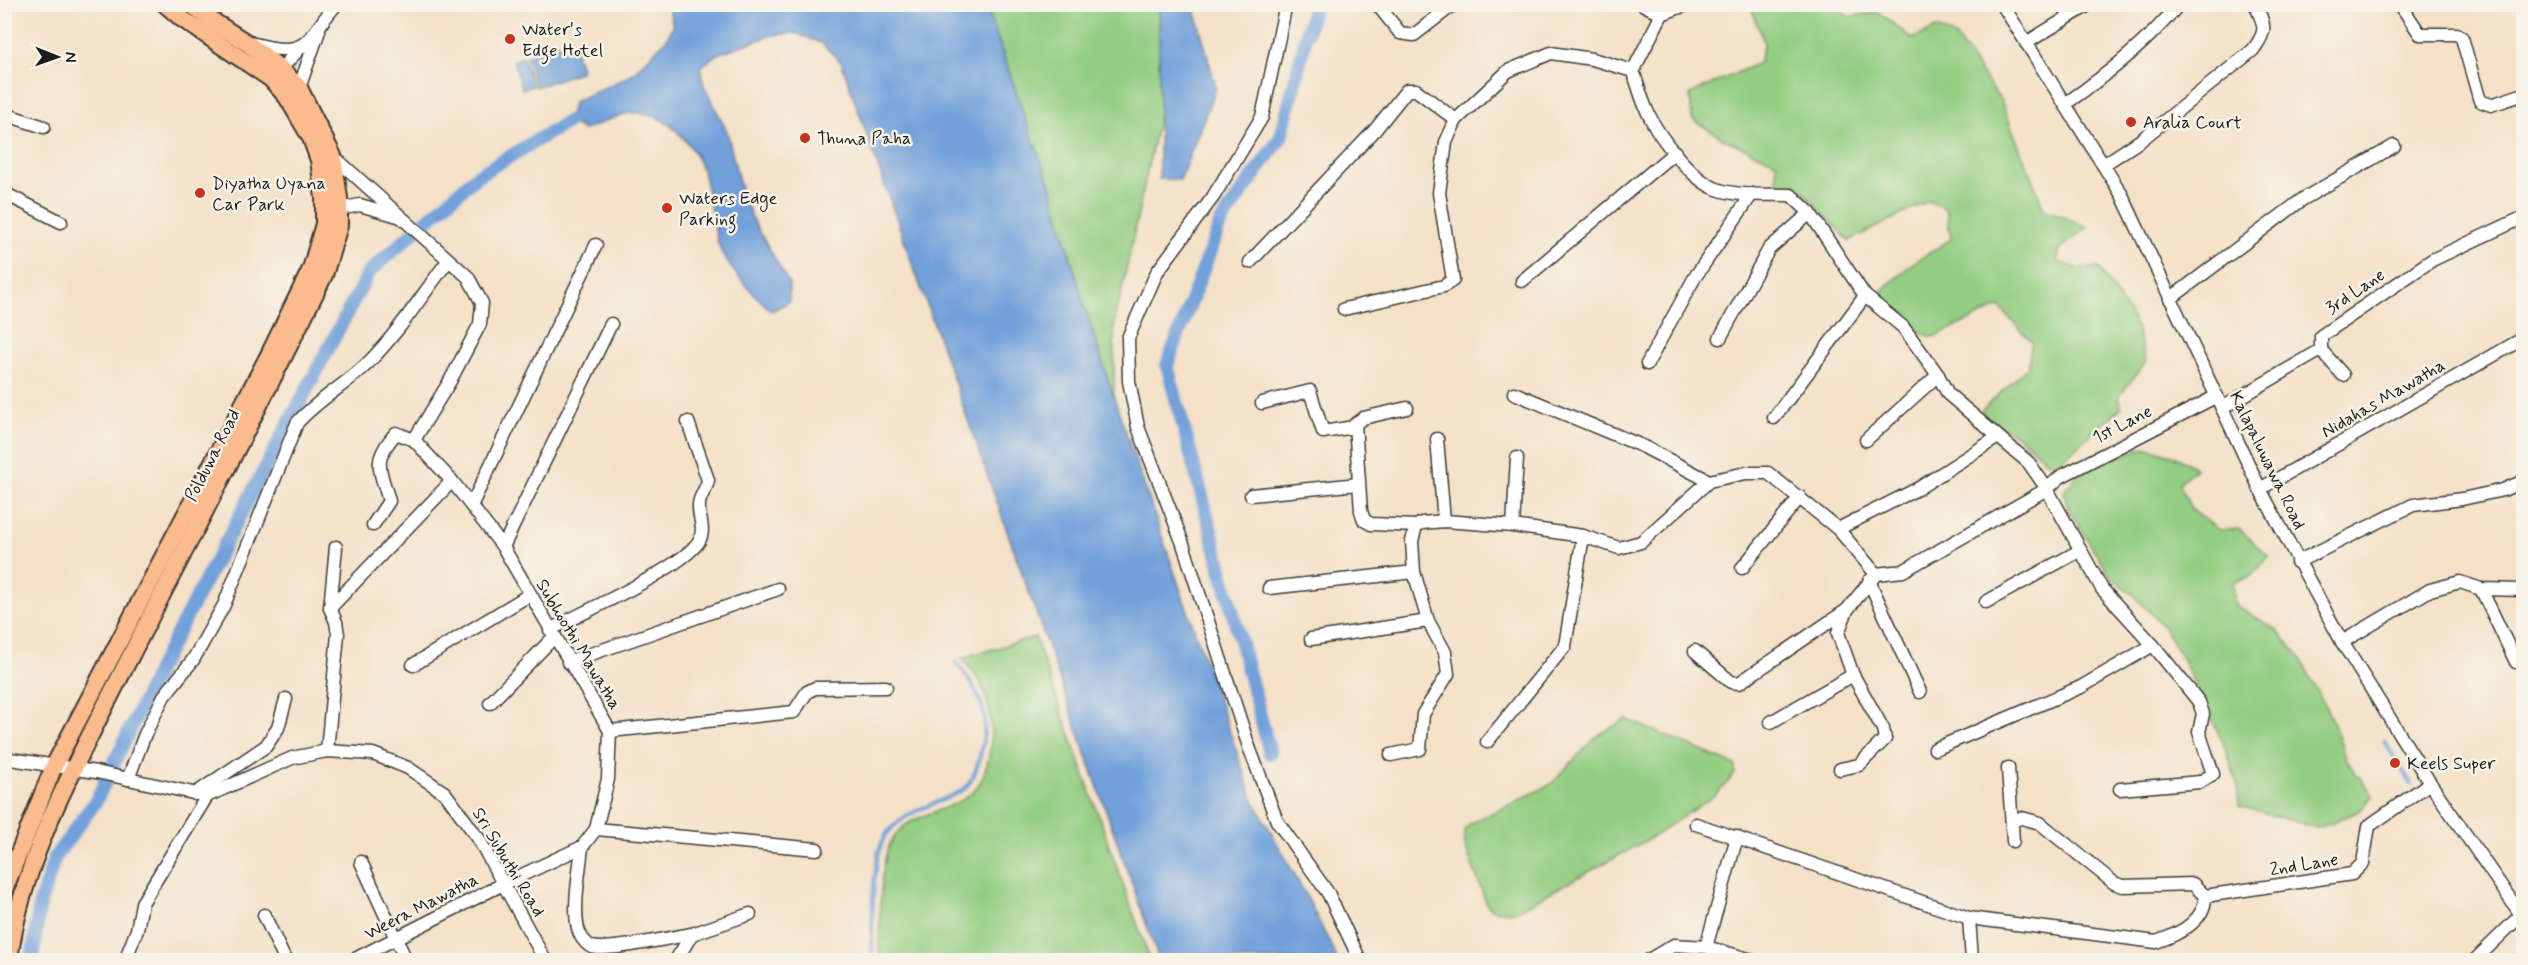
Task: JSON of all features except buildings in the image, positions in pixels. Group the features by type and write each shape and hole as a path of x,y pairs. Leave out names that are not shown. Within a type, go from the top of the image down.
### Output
{"main road":[{"name":"Polduwa Road","path":"9,960 25,883 74,769 275,359 311,269 324,224 334,202 333,156 299,88 207,27 165,4"},
{"name":"Polduwa Road","path":"191,4 207,27 247,43 276,74 311,138 334,202"},
{"name":"Polduwa Road","path":"4,890 54,766 275,359"}],"street":[{"path":"276,74 305,43 324,16 337,4"},
{"path":"1286,4 1262,117 1213,197 1158,272 1128,338 1129,381 1138,427 1182,541 1249,747 1277,821 1328,894 1360,960"},
{"path":"1377,4 1400,33 1414,35 1454,4"},
{"path":"1642,4 1662,14"},
{"path":"1688,4 1662,14 1634,70 1649,115 1675,152 1703,182 1717,189 1752,194 1791,195 1810,213 1865,296 1903,327 1938,375 1948,394 2029,463 2047,489 2102,590 2153,645 2199,702 2203,714 2199,732 2214,774 2200,782 2120,789"},
{"name":"Kalapaluwawa Road","path":"2001,4 2122,195 2260,489 2297,562 2342,642 2430,783 2522,917"},
{"path":"2026,43 2090,4"},
{"path":"2065,104 2133,52 2161,26 2179,4"},
{"path":"2103,165 2141,140 2253,50 2263,37 2264,25 2255,4"},
{"path":"2400,4 2420,34 2457,34 2462,38 2480,100 2491,105 2523,94"},
{"path":"299,88 324,16"},
{"path":"247,43 282,50 305,43"},
{"path":"1344,309 1444,286 1453,280 1439,193 1446,142 1456,120 1508,71 1551,53 1592,59 1634,70"},
{"path":"1250,262 1375,130 1407,90 1416,90 1456,120"},
{"path":"4,114 44,127"},
{"path":"2170,299 2303,199 2394,146"},
{"path":"1522,282 1675,152"},
{"path":"333,156 405,218 448,261 468,277 482,303 480,324 450,381 414,440 396,434 382,450 379,466 389,501 374,525"},
{"path":"4,192 61,222"},
{"path":"1647,364 1695,278 1752,194"},
{"path":"334,202 360,205 405,218"},
{"path":"1719,338 1769,249 1810,213"},
{"name":"3rd Lane","path":"2321,350 2320,336 2432,260 2523,217"},
{"path":"472,504 596,245"},
{"path":"123,779 164,696 193,660 224,605 297,423 312,406 367,364 408,318 448,261"},
{"path":"1774,418 1865,296"},
{"path":"503,547 611,324"},
{"name":"Nidahas Mawatha","path":"2260,489 2523,338"},
{"path":"2222,408 2321,350 2343,375"},
{"path":"1866,440 1938,375"},
{"path":"1262,403 1310,391 1323,432 1354,427 1362,418 1407,408"},
{"path":"1514,393 1642,446 1708,481"},
{"name":"1st Lane","path":"1873,577 1903,571 2047,489 2060,477 2217,396"},
{"path":"490,703 552,633 671,567 698,542 702,532 698,506 707,488 708,480 687,422"},
{"path":"1354,427 1358,484 1364,520 1371,524 1416,526 1422,523 1444,521 1513,526 1583,536 1619,549 1641,542 1708,481 1746,473 1768,473 1838,529 1873,577 1920,692"},
{"path":"1838,529 1918,488 1998,437"},
{"path":"1437,439 1444,521"},
{"name":"Subhoothi Mawatha","path":"414,440 472,504 503,547 610,731 608,779 596,829 582,847 505,883"},
{"path":"1513,526 1517,458"},
{"path":"330,608 452,481"},
{"path":"2297,562 2413,505 2462,500 2503,490 2523,482"},
{"path":"1251,495 1358,484"},
{"path":"1742,568 1800,497"},
{"path":"1391,755 1420,749 1423,714 1448,674 1445,652 1428,621 1414,572 1412,541 1416,526"},
{"path":"1487,742 1565,646 1583,536"},
{"path":"327,751 338,634 330,608 336,547"},
{"path":"1986,602 2079,551"},
{"path":"1269,588 1414,572"},
{"path":"1695,651 1731,682 1739,683 1847,610 1873,577"},
{"path":"2342,642 2430,590 2460,582 2481,590 2523,590"},
{"path":"568,662 778,589"},
{"path":"2481,590 2516,663"},
{"path":"413,665 529,595"},
{"path":"1840,769 1859,765 1885,739 1883,729 1853,675 1839,633 1847,610"},
{"path":"1311,639 1428,621"},
{"path":"1935,749 2081,687 2153,645"},
{"path":"1771,722 1853,675"},
{"path":"610,731 794,712 807,692 815,688 886,687"},
{"path":"128,953 137,930 142,903 201,795 266,746 278,728 286,699"},
{"name":"Sri Subuthi Road","path":"201,795 292,758 327,751 373,754 408,768 445,793 478,838 505,883 545,960"},
{"path":"4,758 96,772 201,795"},
{"path":"2008,768 2013,841"},
{"name":"2nd Lane","path":"2205,896 2352,874 2363,863 2368,826 2430,783"},
{"path":"1696,824 1969,918 2157,942 2174,936 2193,922 2205,904 2205,896 2193,884 2123,886 2114,883 2040,823 2022,818 2012,820"},
{"path":"596,829 817,849"},
{"path":"1706,947 1737,837"},
{"path":"582,847 576,916 579,933 587,944 594,948 609,948 692,934 750,914"},
{"path":"361,862 406,960"},
{"name":"Weera Mawatha","path":"353,960 505,883"},
{"path":"264,915 285,960"},
{"path":"2475,960 2522,917"},
{"path":"1969,918 1972,960"},
{"path":"676,960 692,934"},
{"path":"1649,960 1674,945 1706,947 1752,960"}],"green space":[{"path":"986,5 1159,5 1160,111 1114,327 1114,398 1083,302 1051,186"},
{"path":"1750,5 1837,5 1848,17 1878,12 1913,39 1936,28 1955,36 2001,101 2044,209 2088,227 2060,249 2057,261 2079,269 2098,267 2135,323 2146,362 2119,396 2121,408 2058,463 2046,461 2024,440 1990,420 1981,411 2028,367 2032,342 1999,307 1933,337 1903,327 1880,292 1912,264 1951,239 1946,209 1928,201 1849,241 1800,188 1777,185 1776,162 1724,139 1692,119 1690,94 1759,63 1764,43"},
{"path":"2144,447 2172,455 2196,468 2179,483 2191,509 2219,530 2239,529 2269,557 2251,576 2233,583 2235,605 2277,630 2301,659 2334,724 2346,760 2373,795 2360,811 2318,828 2239,806 2237,783 2224,745 2181,656 2164,628 2136,597 2110,576 2068,508 2064,492 2079,472"},
{"path":"1035,637 1150,960 879,960 882,882 891,842 898,832 916,819 948,807 968,796 984,773 989,757 991,724 985,692 962,658"},
{"path":"1626,719 1735,765 1735,774 1717,794 1651,838 1514,912 1494,910 1487,905 1465,845 1464,830 1471,823 1550,785 1597,736"}],"water":[{"path":"668,5 986,5 1051,186 1083,302 1114,398 1253,799 1309,901 1338,960 1159,960 841,62 821,43 795,33 773,35 717,54 700,68 704,85 727,131 739,182 752,219 789,283 789,302 771,311 737,275 721,251 701,167 688,143 678,133 668,124 644,114 625,114 583,130 569,121 573,102 631,75 666,40 673,26"},
{"path":"1159,5 1198,5 1196,13 1216,88 1180,180 1159,179"},
{"path":"572,41 582,71 536,87 526,56"},
{"path":"523,57 533,86 522,89 513,61"}],"waterway":[{"path":"1270,753 1167,365 1221,222 1281,137 1314,4"},
{"path":"32,960 40,903 55,857 96,801 159,668 369,272 477,176 569,121"},
{"path":"872,960 874,879 884,838 891,829 909,815 961,791 977,767 982,744 984,715 973,687 956,662"},
{"path":"2384,741 2411,784"}],"place":[{"name":"Water's Edge Hotel","path":"510,39"},
{"name":"Aralia Court","path":"2131,122"},
{"name":"Thuna Paha","path":"805,138"},
{"name":"Diyatha Uyana Car Park","path":"200,193"},
{"name":"Waters Edge Parking","path":"667,208"},
{"name":"Keels Super","path":"2395,763"}]}
